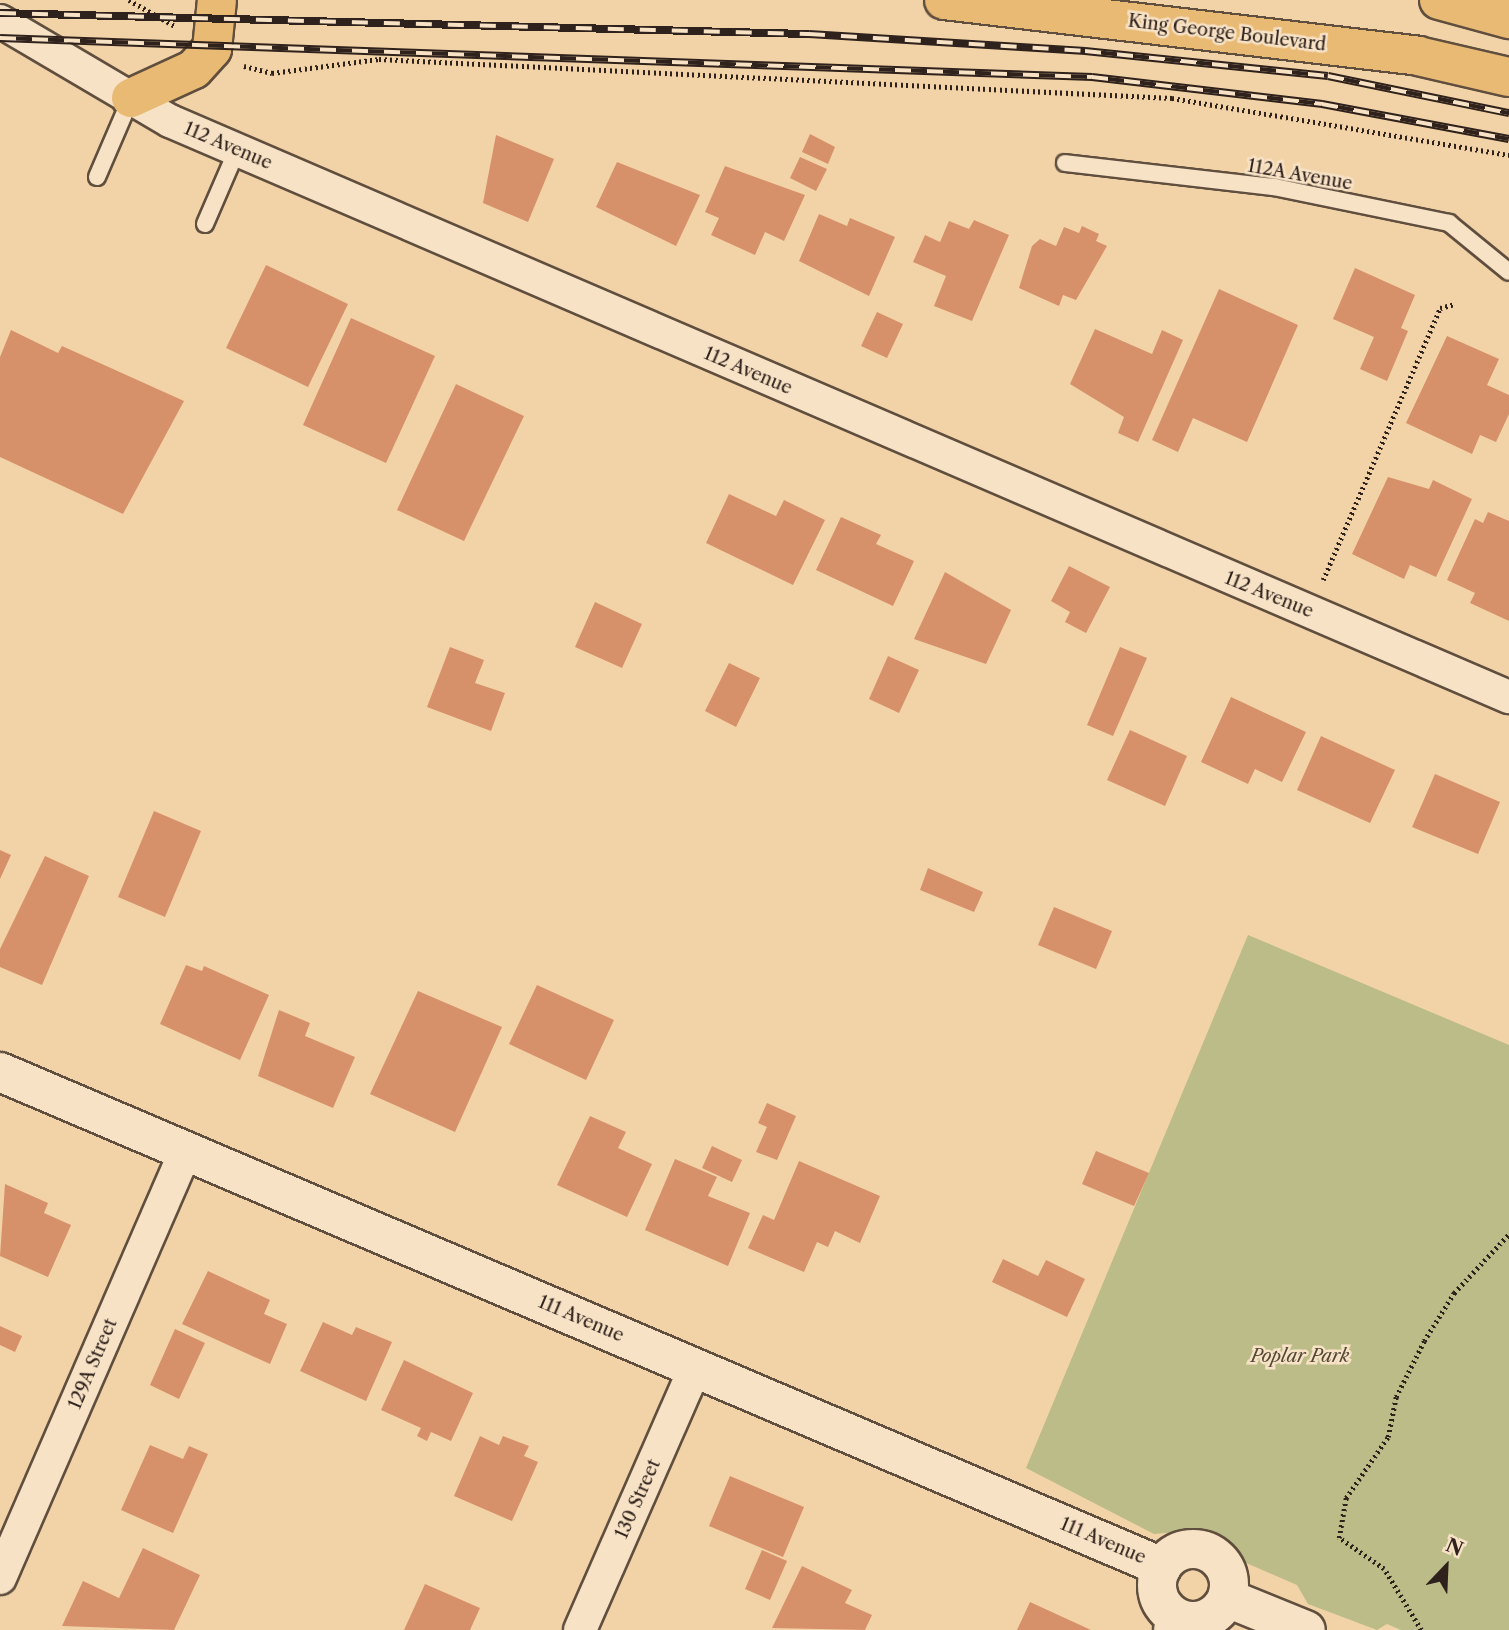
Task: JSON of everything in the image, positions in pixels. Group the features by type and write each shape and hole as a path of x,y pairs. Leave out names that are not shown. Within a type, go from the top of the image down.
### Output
{"main road":[{"path":"131,98 194,69 212,49 217,0"},
{"name":"King George Boulevard","path":"944,0 1418,56 1509,77"},
{"path":"1439,0 1509,19"}],"street":[{"name":"112 Avenue","path":"0,21 131,98 237,150 1509,697"},
{"name":"111 Avenue","path":"0,1072 1162,1567"},
{"name":"129A Street","path":"0,1578 186,1151"},
{"name":"130 Street","path":"580,1630 695,1368"},
{"path":"1203,1550 1228,1574 1227,1598 1200,1621 1173,1624 1157,1589 1162,1567 1180,1551 1203,1550"},
{"path":"1227,1598 1306,1630"}],"lane":[{"path":"97,177 131,98"},
{"path":"205,224 237,150"},
{"name":"112A Avenue","path":"1065,163 1274,187 1449,223 1509,272"}],"path":[{"path":"129,0 185,32"},
{"path":"231,61 272,73 379,60 1172,98 1509,155"},
{"path":"1322,580 1440,308 1455,304"},
{"path":"1421,1630 1384,1569 1339,1538 1346,1498 1388,1437 1396,1397 1454,1293 1509,1234"}],"green space":[{"name":"Poplar Park","path":"1248,935 1509,1045 1509,1630 1401,1630 1387,1624 1377,1630 1308,1604 1297,1585 1175,1532 1154,1534 1026,1468"}],"building":[{"path":"810,134 835,147 828,164 802,152"},
{"path":"496,135 554,159 528,222 483,203"},
{"path":"800,157 827,169 816,191 790,178"},
{"path":"617,162 700,195 676,246 596,207"},
{"path":"725,166 805,195 784,241 765,232 755,255 711,235 719,218 705,212"},
{"path":"819,214 847,226 850,218 895,237 869,296 799,261"},
{"path":"974,220 1009,235 972,321 934,306 946,276 913,262 925,235 940,242 949,221 969,229"},
{"path":"1082,226 1099,234 1096,241 1107,246 1076,300 1063,295 1059,306 1019,288 1032,246 1040,239 1056,246 1064,227 1079,233"},
{"path":"266,265 348,304 308,387 226,348"},
{"path":"1355,268 1415,295 1401,328 1408,331 1387,381 1360,369 1374,337 1333,319"},
{"path":"1219,289 1298,325 1247,442 1193,418 1178,452 1152,440"},
{"path":"877,312 903,324 887,358 861,346"},
{"path":"351,318 435,356 386,463 303,425"},
{"path":"1095,329 1152,354 1162,330 1183,340 1138,442 1118,433 1124,417 1070,384"},
{"path":"11,330 58,353 62,346 184,401 123,514 0,457 0,357"},
{"path":"1447,336 1499,359 1487,385 1509,395 1509,414 1496,442 1480,435 1472,454 1406,423"},
{"path":"456,384 524,416 464,541 397,510"},
{"path":"1388,477 1429,489 1433,480 1472,499 1436,577 1410,565 1404,579 1352,554"},
{"path":"729,494 776,516 784,500 825,520 793,585 706,543"},
{"path":"1488,512 1509,521 1509,621 1470,603 1475,593 1447,580 1475,519 1483,523"},
{"path":"841,517 881,535 876,544 914,561 893,606 816,570"},
{"path":"1069,566 1110,587 1086,633 1065,622 1070,612 1051,601"},
{"path":"945,572 1011,610 986,664 914,639"},
{"path":"595,602 642,624 622,668 575,647"},
{"path":"450,647 484,660 475,683 505,693 491,731 427,707"},
{"path":"1120,647 1147,658 1113,736 1087,725"},
{"path":"888,656 919,670 899,713 869,699"},
{"path":"729,663 760,678 736,727 705,711"},
{"path":"1231,697 1306,732 1282,782 1255,769 1248,784 1201,762"},
{"path":"1130,730 1187,756 1165,806 1107,780"},
{"path":"1321,736 1395,770 1370,823 1297,790"},
{"path":"1435,774 1500,802 1478,854 1412,827"},
{"path":"154,811 201,831 165,917 118,897"},
{"path":"0,850 11,855 0,879"},
{"path":"45,856 89,876 42,985 0,967 0,949"},
{"path":"928,868 983,892 974,912 920,890"},
{"path":"1054,907 1112,931 1096,969 1038,945"},
{"path":"186,965 202,971 204,966 269,995 240,1060 160,1024"},
{"path":"537,985 614,1020 586,1080 509,1044"},
{"path":"418,991 502,1027 455,1132 370,1094"},
{"path":"279,1010 310,1023 305,1036 355,1057 333,1108 258,1076"},
{"path":"767,1103 796,1116 777,1160 756,1152 767,1127 758,1123"},
{"path":"590,1116 626,1132 618,1148 652,1164 627,1217 557,1185"},
{"path":"712,1146 742,1160 732,1182 702,1168"},
{"path":"1096,1151 1149,1173 1134,1206 1082,1184"},
{"path":"675,1159 717,1177 708,1196 750,1213 728,1266 645,1230"},
{"path":"799,1161 880,1196 860,1243 835,1231 828,1247 817,1242 804,1272 748,1248 763,1215 774,1220"},
{"path":"5,1184 48,1203 44,1213 71,1225 48,1277 0,1256"},
{"path":"1003,1259 1038,1276 1046,1260 1085,1279 1067,1317 992,1282"},
{"path":"208,1271 270,1300 264,1314 287,1324 270,1364 182,1324"},
{"path":"323,1322 352,1335 356,1327 392,1342 366,1401 300,1371"},
{"path":"0,1326 22,1336 15,1352 0,1345"},
{"path":"175,1329 205,1343 179,1399 150,1385"},
{"path":"404,1360 473,1393 451,1441 431,1432 427,1441 417,1436 421,1428 381,1410"},
{"path":"480,1436 499,1445 503,1436 529,1446 524,1456 538,1462 512,1521 454,1496"},
{"path":"150,1445 183,1459 189,1446 208,1454 173,1533 121,1510"},
{"path":"730,1476 804,1507 783,1557 709,1526"},
{"path":"143,1548 200,1575 174,1630 62,1626 83,1581 119,1598"},
{"path":"762,1550 787,1561 770,1600 745,1589"},
{"path":"802,1566 852,1590 845,1603 872,1615 865,1630 772,1628"},
{"path":"425,1584 480,1608 470,1630 404,1630"},
{"path":"1030,1602 1091,1630 1017,1630"}],"railway":[{"path":"0,13 809,34 1085,51 1328,76 1509,113"},
{"path":"0,38 1092,77 1322,104 1509,139"}]}
